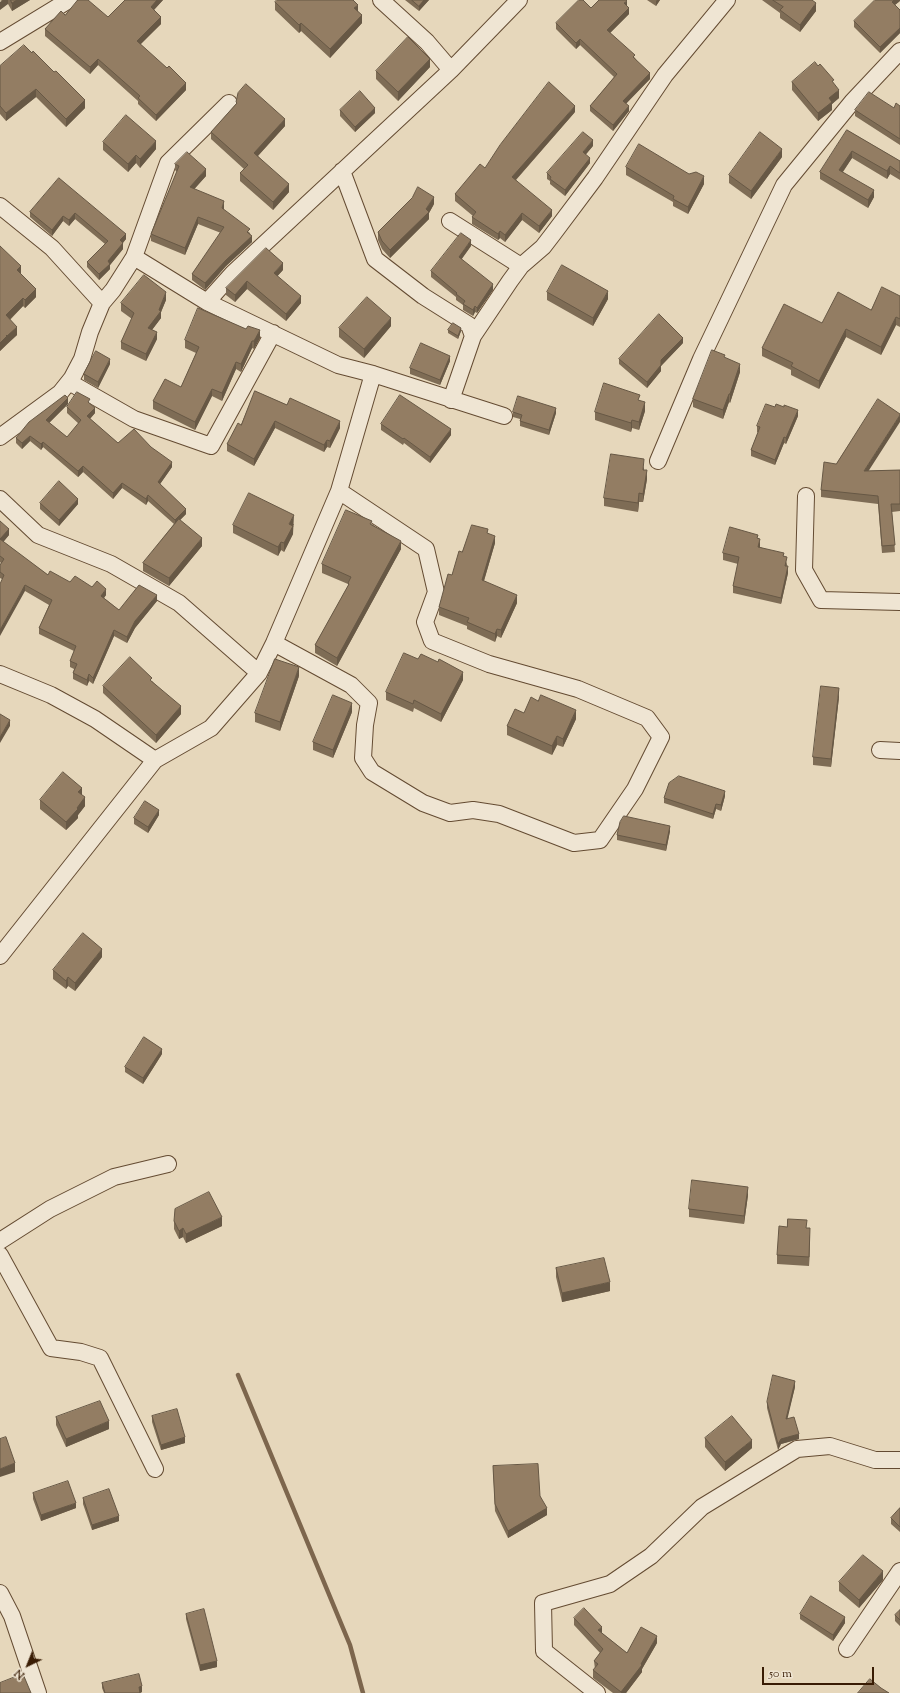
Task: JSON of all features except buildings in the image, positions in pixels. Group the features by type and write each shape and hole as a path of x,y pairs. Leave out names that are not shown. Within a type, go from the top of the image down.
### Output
{"street":[{"path":"0,42 69,0"},
{"path":"381,0 427,42 451,70"},
{"path":"207,302 233,273 451,70 519,0"},
{"path":"451,400 473,336 521,266 542,247 553,234 594,178 665,75 728,0"},
{"path":"658,461 701,359 784,185 852,102 900,51"},
{"path":"0,437 60,392 69,382 82,359 90,332 102,303 113,290 134,257 168,163 229,103"},
{"path":"342,171 375,259 423,296 469,325 473,336"},
{"path":"0,206 52,248 102,303"},
{"path":"450,222 521,266"},
{"path":"134,257 207,302 338,365 373,374 504,416"},
{"path":"69,382 134,419 211,446 273,333"},
{"path":"0,956 156,760 211,728 259,673 274,643 339,491 373,374"},
{"path":"274,643 351,685 369,703 365,725 363,758 372,772 423,803 450,813 473,810 499,814 574,843 600,840 635,789 661,737 647,718 578,689 489,664 432,641 425,622 436,592 426,549 339,491"},
{"path":"806,496 804,570 821,600 900,602"},
{"path":"0,499 38,534 111,564 179,603 259,673"},
{"path":"1,676 52,695 95,718 156,760"},
{"path":"880,750 900,751"},
{"path":"0,1241 50,1209 114,1177 168,1164"},
{"path":"0,1255 51,1348 81,1352 100,1358 155,1468"},
{"path":"597,1693 544,1651 543,1603 610,1584 651,1556 702,1507 797,1450 830,1446 875,1460 900,1460"},
{"path":"847,1649 900,1571"},
{"path":"0,1593 12,1616 38,1693"}],"waterway":[{"path":"238,1375 350,1645 363,1693"}]}
